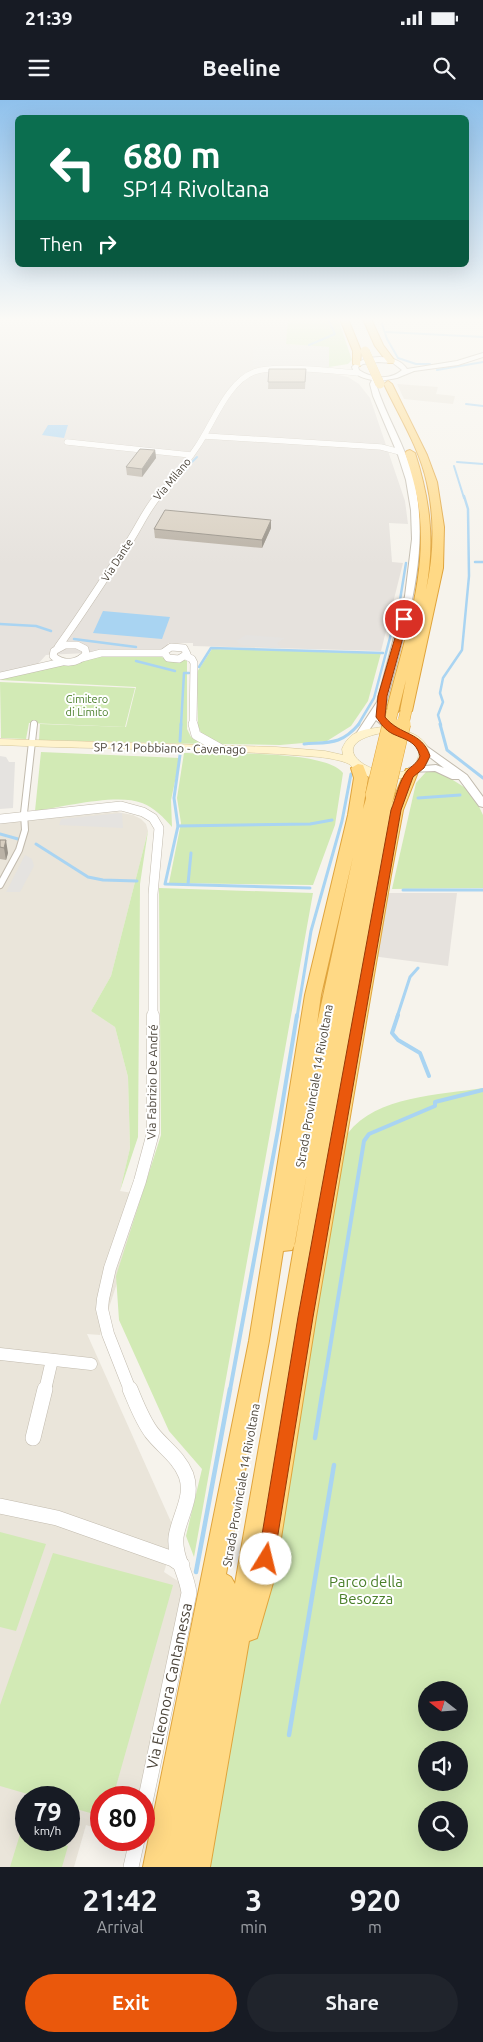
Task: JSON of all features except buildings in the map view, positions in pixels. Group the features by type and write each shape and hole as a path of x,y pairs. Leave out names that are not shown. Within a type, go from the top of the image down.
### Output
{"highway":[{"name":"Strada Provinciale 14 Rivoltana","path":"171,1867 330,998 380,796 399,710 437,568 439,527 432,482 422,456 391,401"},
{"path":"157,1867 259,1341 313,995 355,815 361,778 355,765"},
{"path":"224,1710 263,1576 379,899 396,810 412,771"},
{"name":"Strada Provinciale 14 Rivoltana","path":"196,1867 281,1390 380,796"}],"main road":[{"path":"376,731 396,732 413,738 422,746 425,753 424,759 412,771 399,775 381,776 355,765 347,751 351,741 361,734 376,731"},
{"name":"SP 121 Pobbiano - Cavenago","path":"276,750 333,747 351,741"},
{"path":"0,742 32,746"},
{"name":"SP 121 Pobbiano - Cavenago","path":"32,746 65,745 276,750 325,754 355,765"},
{"path":"0,748 32,746"}],"street":[{"name":"Via Milano","path":"145,512 192,455 224,401"},
{"path":"386,401 396,441 410,478 415,504 417,553 400,637 383,696 380,717 387,726 396,732"},
{"path":"204,436 381,447 400,452"},
{"path":"381,447 396,441"},
{"path":"66,442 192,455"},
{"name":"Via Dante","path":"54,657 54,651 92,600 108,571 130,540 145,512"},
{"path":"69,631 68,639 73,644 101,653 164,653 165,656 172,659 186,656 193,661 194,729 196,735 221,749"},
{"path":"58,647 73,644"},
{"path":"164,653 168,648 178,647 186,650 186,656"},
{"path":"82,658 86,654 85,649"},
{"path":"0,676 20,673 44,665 73,662 101,653"},
{"path":"44,665 54,657 64,662"},
{"path":"361,734 371,720 383,696"},
{"path":"0,886 23,839 34,723"},
{"path":"422,746 463,777 483,804"},
{"path":"412,771 429,768 440,770 454,776 474,790"},
{"name":"Via Fabrizio De André","path":"0,819 106,807 125,807 146,814 156,821 159,828 153,894 154,1130 149,1152 112,1265 102,1309 106,1326 143,1418 155,1437 178,1461 188,1479 189,1494 176,1539 177,1552 182,1566"},
{"path":"0,1354 91,1364"},
{"path":"33,1438 52,1360"},
{"path":"0,1506 72,1522 172,1559 182,1566"},
{"name":"Via Eleonora Cantamessa","path":"148,1786 188,1593 188,1580 182,1566"},
{"path":"131,1867 135,1851"}],"shaded area":[{"path":"0,401 371,401 405,501 408,524 389,523 392,562 403,563 381,651 193,646 193,643 168,643 167,649 46,655 38,664 0,673"},
{"path":"428,401 454,401 453,404"},
{"path":"246,635 285,638 277,643 281,648 242,645 236,641"},
{"path":"0,756 6,757 9,762 15,762 13,808 0,809"},
{"path":"117,812 133,815 141,819 146,824 148,831 111,976 91,1011 115,1027 128,1077 130,1148 120,1191 146,1195 100,1335 87,1334 176,1533 164,1572 184,1585 141,1786 90,1786 90,1826 86,1825 80,1846 80,1786 15,1786 15,1851 79,1851 74,1867 0,1867 0,823"},
{"path":"122,813 123,828 59,825 61,819"},
{"path":"25,855 32,859 34,866 20,892 6,892"},
{"path":"385,893 457,893 448,966 372,956"}],"green space":[{"path":"212,649 381,653 368,701 351,726 327,741 280,745 220,744 202,735 198,726 197,672"},
{"path":"157,655 187,661 187,729 191,737 204,744 39,740 40,724 126,727 136,687 0,680 0,678 97,656"},
{"name":"Cimitero di Limito","path":"0,682 135,688 125,727 29,723 26,739 1,738"},
{"path":"41,752 180,758 171,800 172,827 151,807 131,800 105,800 35,811"},
{"path":"184,753 243,753 293,756 332,765 343,773 335,825 313,885 169,883 181,823 177,798"},
{"path":"426,772 440,772 472,792 483,815 483,888 392,889 416,783"},
{"path":"148,831 140,884 138,1137 120,1191 130,1148 128,1077 115,1027 91,1011 111,976"},
{"path":"159,888 313,893 194,1557 186,1536 202,1469 169,1431 119,1320 116,1276 161,1135"},
{"name":"Parco della Besozza","path":"483,1088 483,1867 198,1867 307,1243 348,1133 360,1121 375,1111 410,1099"},
{"path":"0,1532 46,1544 16,1631 0,1627"},
{"path":"53,1553 173,1585 116,1786 90,1786 90,1813 80,1810 80,1786 15,1786 15,1790 0,1786 0,1705"},
{"path":"15,1851 67,1851 62,1867 10,1867"}],"water":[{"path":"48,425 68,425 64,438 42,435"},
{"path":"103,611 170,617 162,639 93,633"}],"waterway":[{"path":"466,404 483,406"},
{"path":"189,465 197,457"},
{"path":"457,462 483,464"},
{"path":"454,466 464,498"},
{"path":"441,725 438,715 443,702 440,693 443,678 462,650 469,576 468,509 464,496"},
{"path":"475,562 483,562"},
{"path":"358,725 374,698 400,600 406,563"},
{"path":"0,624 36,626 51,631"},
{"path":"74,639 136,647"},
{"path":"199,667 211,648 383,653"},
{"path":"136,661 175,671"},
{"path":"181,725 184,673 189,673"},
{"path":"180,741 181,724"},
{"path":"304,744 341,739 353,731 359,724"},
{"path":"440,724 447,750 483,778"},
{"path":"178,826 174,798 180,755"},
{"path":"297,1017 311,931 342,821 351,774"},
{"path":"418,798 460,795"},
{"path":"178,826 310,824 332,820"},
{"path":"178,826 165,884 310,888"},
{"path":"0,834 18,839"},
{"path":"36,844 88,877 103,880 137,881"},
{"path":"188,884 191,853"},
{"path":"403,890 483,890"},
{"path":"397,1017 410,977 418,968"},
{"path":"230,1390 278,1130 297,1015"},
{"path":"398,1015 392,1033 398,1040 420,1053 429,1076"},
{"path":"323,1390 364,1141 369,1134 435,1106 435,1102 483,1090"},
{"path":"196,1572 230,1389"},
{"path":"315,1438 323,1389"},
{"path":"289,1735 334,1465"}],"route":[{"path":"266,1559 374,925 396,810 408,777 411,772 420,766 425,756 424,749 416,740 408,735 396,732 387,726 380,717 380,708 404,619"}]}
